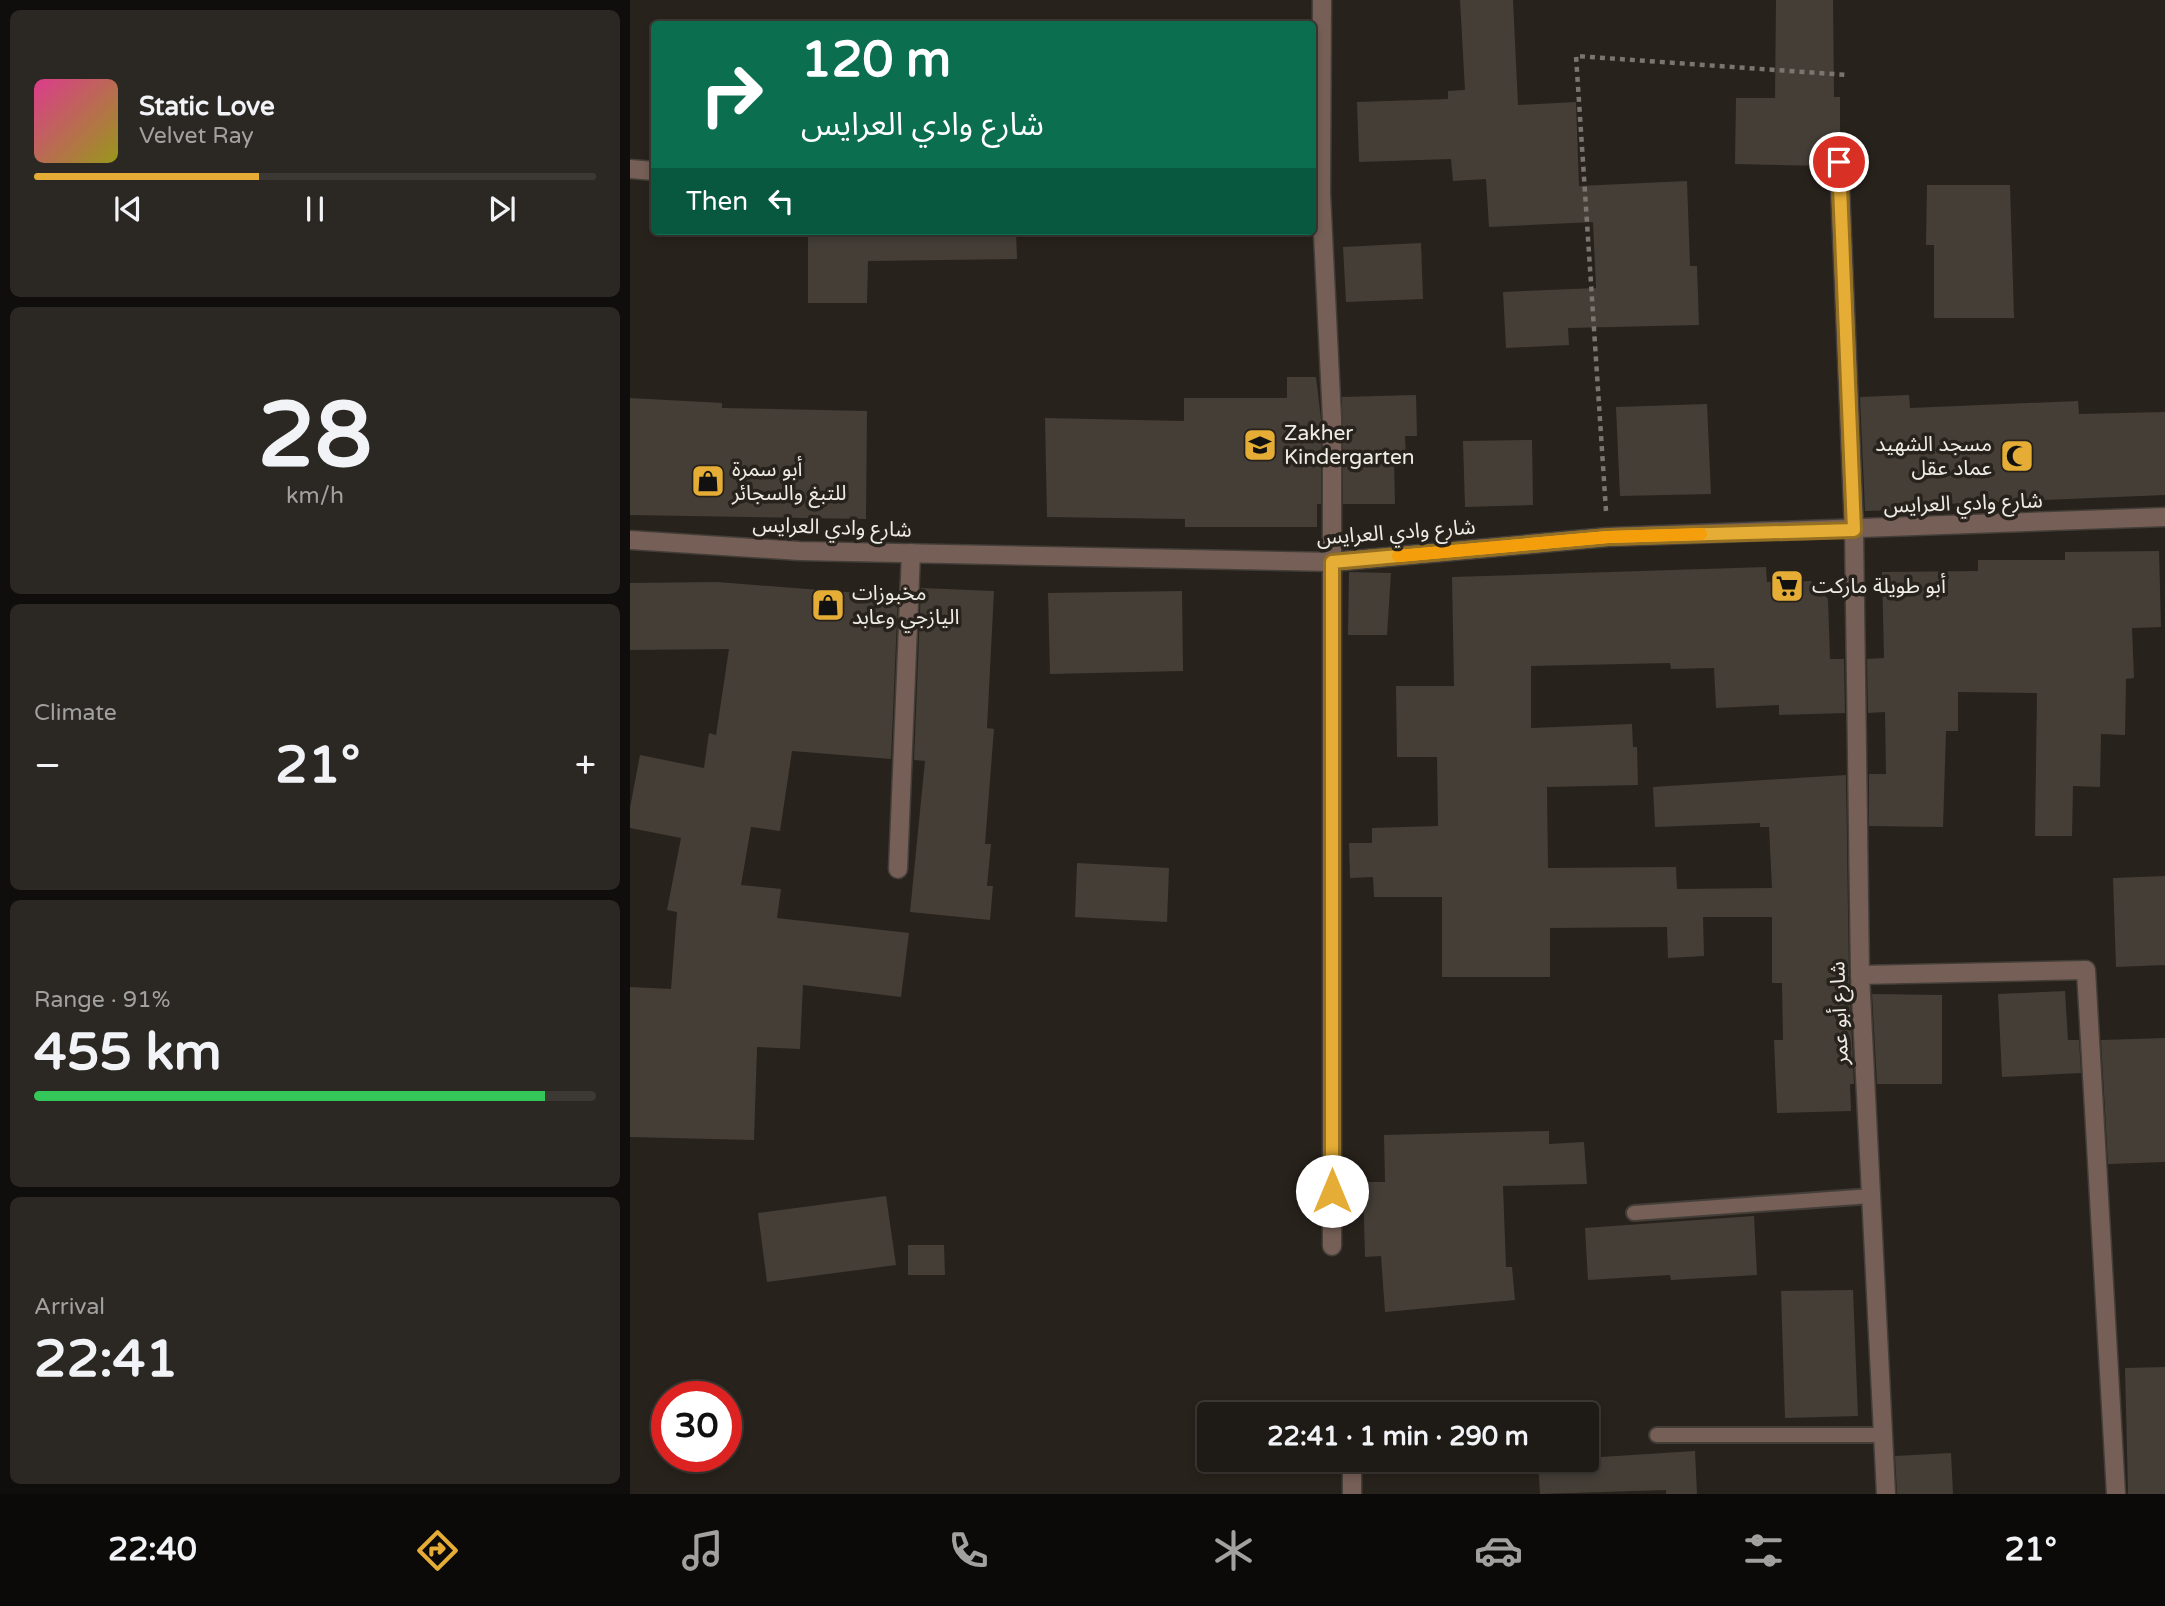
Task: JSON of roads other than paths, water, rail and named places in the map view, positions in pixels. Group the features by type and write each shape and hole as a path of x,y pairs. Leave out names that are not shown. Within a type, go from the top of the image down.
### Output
{"street":[{"path":"1322,0 1317,193 1332,419 1332,1246"},
{"name":"شارع أبو عمر","path":"1839,162 1854,530 1860,975 1886,1494"},
{"path":"630,169 651,171"},
{"name":"شارع وادي العرايس","path":"630,540 800,551 1332,562 1608,537 2165,517"},
{"path":"898,869 911,553"},
{"path":"1860,975 2086,970 2116,1494"},
{"path":"1352,1472 1352,1494"}],"lane":[{"path":"1634,1213 1871,1196"},
{"path":"1657,1436 1883,1434"}],"place":[{"name":"Zakher Kindergarten","path":"1260,445"},
{"name":"مسجد الشهيد عماد عقل","path":"2017,456"},
{"name":"أبو سمرة للتبغ والسجائر","path":"708,481"},
{"name":"أبو طويلة ماركت","path":"1787,586"},
{"name":"مخبوزات اليازجي وعابد","path":"828,605"}]}
